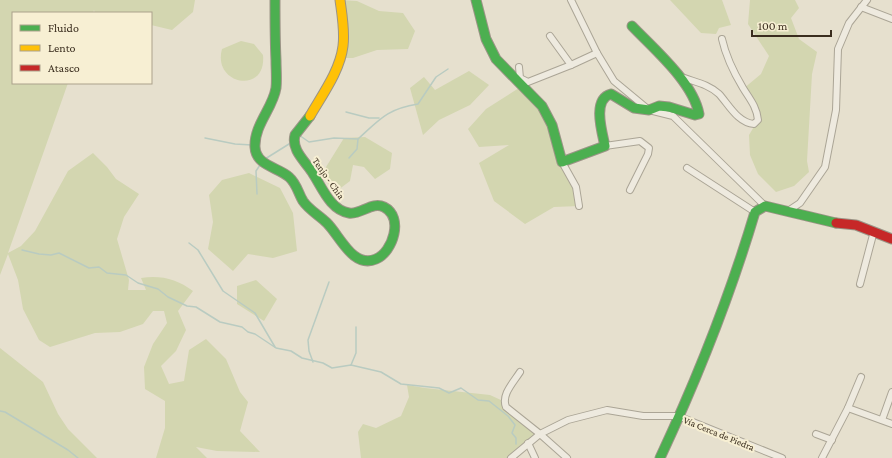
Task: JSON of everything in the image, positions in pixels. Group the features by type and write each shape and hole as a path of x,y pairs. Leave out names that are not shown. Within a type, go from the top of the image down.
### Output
{"street":[{"name":"Tenjo - Chia","path":"275,0 276,88 274,100 258,131 255,144 256,153 264,163 295,182 303,202 328,224 350,254 362,260 372,261 382,257 389,250 395,235 390,212 384,207 372,206 351,213 340,210 298,154 294,144 294,136 308,119 340,61 344,39 340,0"},
{"path":"476,0 486,39 496,59 542,106 547,114 562,162 576,187 579,206"},
{"path":"571,0 597,53 614,81 649,110"},
{"path":"788,211 800,203 825,167 836,110 838,49 849,23 867,0"},
{"path":"861,7 892,19"},
{"path":"632,26 690,91 698,106 699,114 696,115 669,107 659,106 649,110"},
{"path":"550,36 571,65"},
{"path":"675,74 709,86 736,115 749,124 754,124 758,120 752,102 729,63 722,39"},
{"path":"518,67 520,78 528,82 597,53"},
{"path":"605,146 601,115 602,99 611,94 634,108 673,116 765,206 838,223 856,225 892,239"},
{"path":"562,162 605,146 640,141 649,148 648,154 630,190"},
{"path":"687,168 755,212"},
{"path":"799,214 800,203"},
{"path":"660,458 738,268 755,212 765,206"},
{"path":"860,284 874,231"},
{"path":"520,372 503,401 506,407 567,458"},
{"path":"822,458 848,408 861,377"},
{"path":"882,420 892,392"},
{"path":"848,408 892,424"},
{"path":"511,458 540,434 568,420 607,410 643,416 678,416"},
{"name":"Vía Cerca de Piedra","path":"678,416 766,455 782,458"},
{"path":"816,434 832,440"},
{"path":"528,443 535,458"}],"green space":[{"path":"0,0 195,0 193,12 172,30 152,25 152,12 95,12 94,10 93,12 12,12 12,84 68,84 8,253 21,246 35,231 68,171 93,153 107,167 116,179 139,194 124,217 117,239 129,280 128,290 146,290 141,278 155,277 181,283 193,291 178,311 186,330 176,351 161,366 169,384 184,381 189,350 206,339 226,359 240,392 248,402 240,431 260,452 217,451 196,447 207,458 156,458 165,428 165,401 145,389 144,367 153,344 167,323 164,311 153,311 143,324 120,332 95,333 50,347 39,340 23,309 18,280 8,254 0,275"},
{"path":"340,0 357,1 379,11 403,13 415,31 408,49 377,50 353,58 341,58"},
{"path":"670,0 722,0 731,25 719,28 716,34 701,33"},
{"path":"750,0 795,0 799,8 791,18 799,39 817,52 812,74 807,161 809,172 794,186 776,192 758,174 750,155 749,135 758,120 743,89 761,74 769,56 748,24"},
{"path":"241,41 254,44 263,55 262,68 257,76 249,80 240,80 232,77 225,71 221,61 222,49"},
{"path":"469,71 489,85 470,105 439,120 423,135 410,88 424,77 435,90"},
{"path":"522,86 542,106 576,187 579,206 554,207 525,224 494,201 479,163 509,145 479,147 468,129 486,109"},
{"path":"365,137 392,153 390,169 375,179 364,167 353,165 350,181 334,193 327,182 326,167 344,138"},
{"path":"249,173 280,188 293,213 297,251 273,258 248,254 233,271 208,249 213,222 209,195 222,180"},
{"path":"256,280 277,299 264,321 237,304 237,286"},
{"path":"0,348 43,382 58,414 68,429 97,458 0,458"},
{"path":"407,385 490,395 503,401 540,434 511,458 361,458 358,432 363,424 376,428 401,416 409,397"}],"waterway":[{"path":"299,135 309,142 334,138 358,139 378,120 391,112 407,106 418,104 436,77 448,69"},
{"path":"346,112 369,118 379,118"},
{"path":"205,138 235,144 252,145"},
{"path":"349,158 357,149 358,139"},
{"path":"265,159 289,144 291,141"},
{"path":"257,194 256,171 260,165"},
{"path":"189,243 198,250 223,291 255,313 275,347"},
{"path":"22,250 51,255 59,253 89,268 99,267 107,273 126,275 138,283 158,289 168,297 187,306 196,307 220,322 242,327 276,348 291,351 302,358 323,363 332,368 351,365 381,372 401,384 439,388 449,393 461,388 478,400 489,401 508,416 515,425 512,433 516,438 516,444"},
{"path":"313,362 309,351 308,340 329,282"},
{"path":"351,365 356,353 356,327"},
{"path":"0,411 5,412 68,450 78,458"}],"traffic: fast":[{"path":"275,0 276,88 271,103 257,131 255,139 256,153 263,162 292,180 305,204 327,223 348,250 360,259 368,261 376,259 382,255 391,242 394,234 394,218 390,212 384,207 380,206 371,207 353,213 342,211 327,197 312,172 299,155 295,146 295,135 310,116"},
{"path":"476,0 486,39 496,59 542,106 552,125 562,162 605,146 600,109 605,97 611,94 634,108 649,110 659,106 669,107 695,115 699,114 695,102 681,78 632,26"},
{"path":"660,458 687,398 724,306 755,212 765,206 836,223"}],"traffic: slow":[{"path":"310,116 330,82 341,55 344,35 340,0"}],"traffic: jam":[{"path":"836,223 856,225 892,239"}]}
